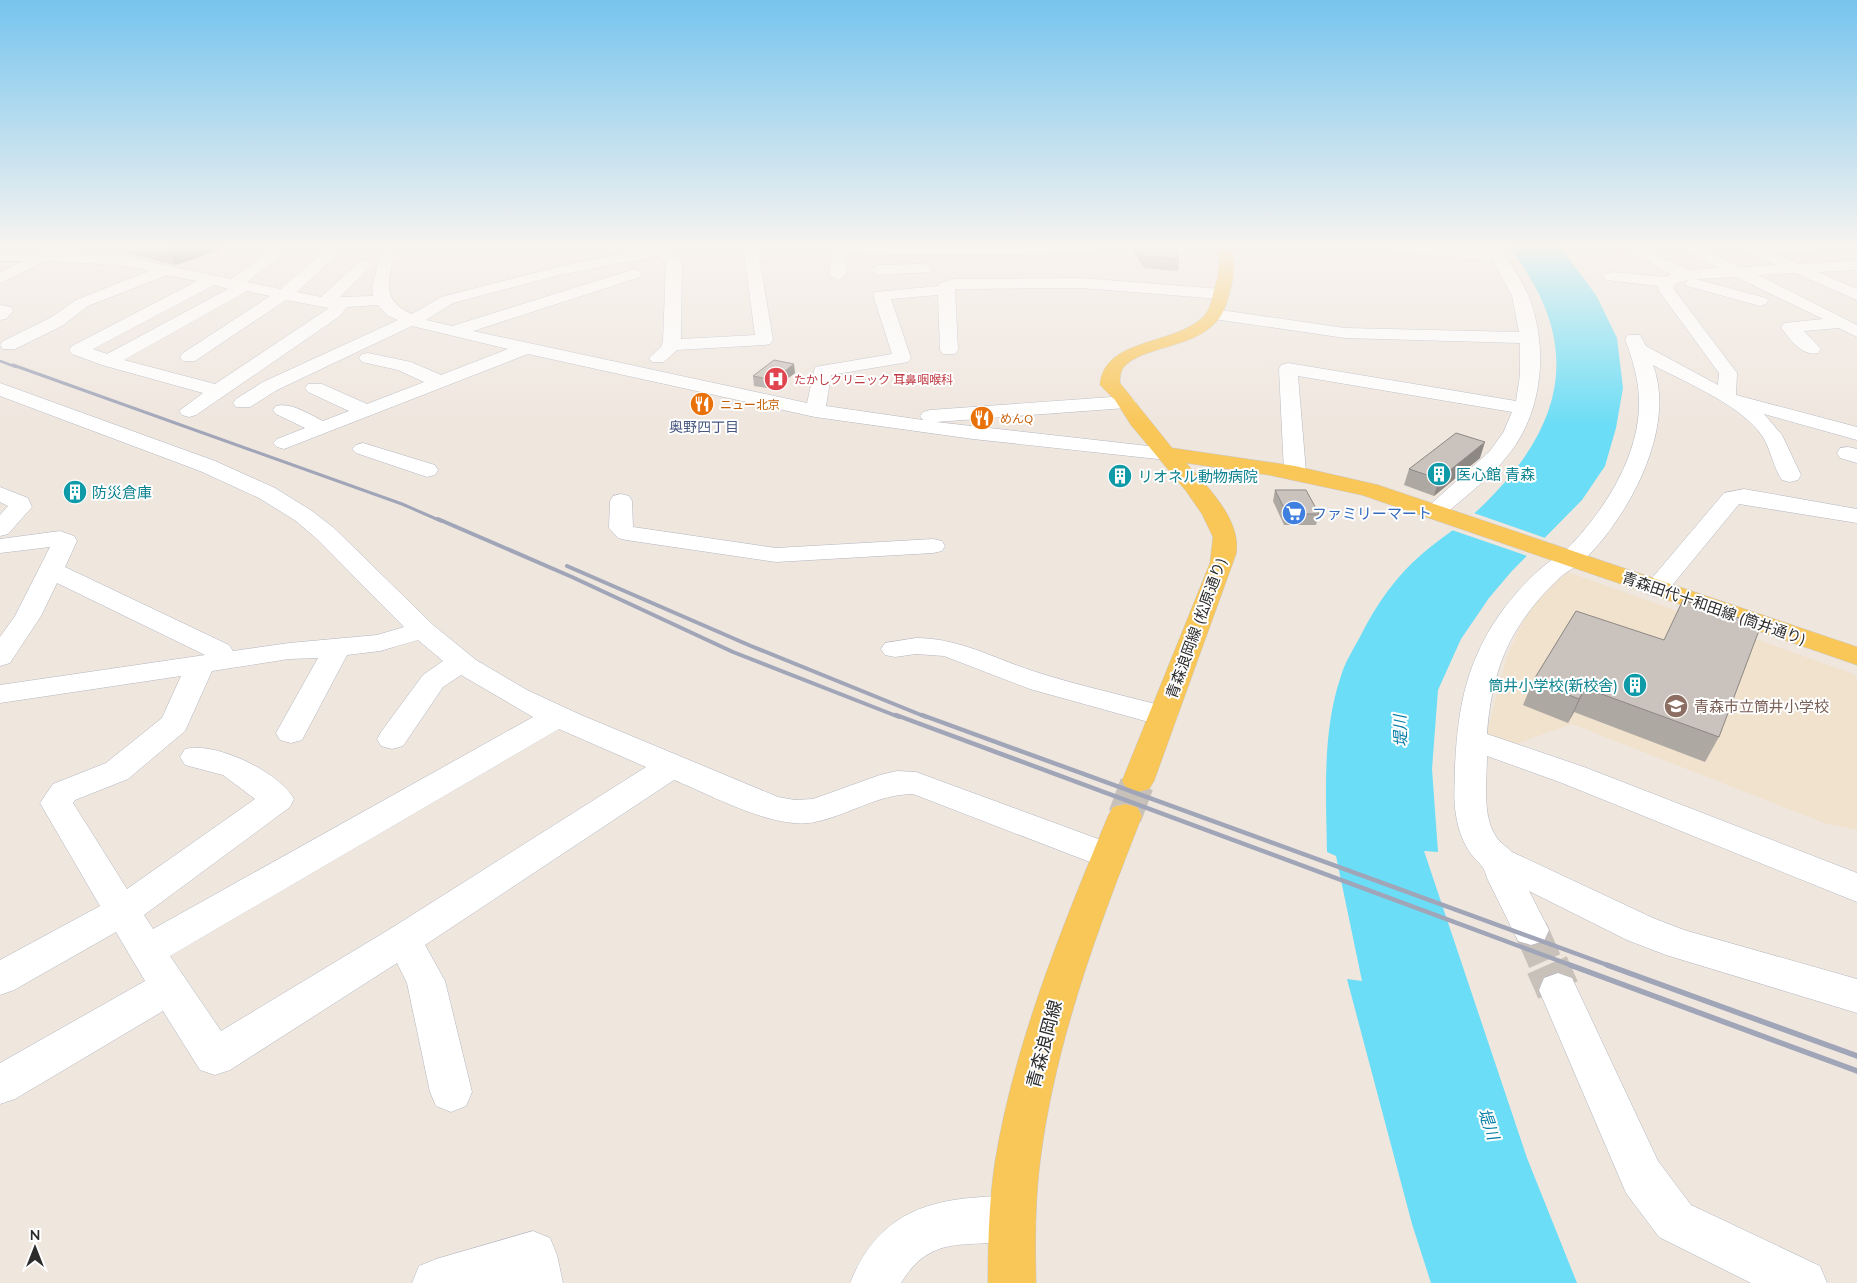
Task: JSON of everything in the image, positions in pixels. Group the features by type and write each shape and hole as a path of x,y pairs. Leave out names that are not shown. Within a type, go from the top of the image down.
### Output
{"main road":[{"name":"青森浪岡線 (松原通り)","path":"1131,799 1222,562 1226,545 1223,530 1216,517 1167,454 1137,420 1120,392 1110,385 1112,371 1117,363 1128,356 1178,339 1208,321 1217,305"},
{"name":"青森田代十和田線 (筒井通り)","path":"1167,454 1295,472 1370,490 1857,656"},
{"name":"青森浪岡線","path":"1012,1283 1010,1219 1031,1091 1050,1017 1072,948 1131,799"}],"street":[{"path":"9,345 50,326 79,305"},
{"path":"164,305 78,350 218,391"},
{"path":"108,360 205,305"},
{"path":"189,356 268,305"},
{"path":"188,411 334,312 333,305"},
{"path":"387,305 394,312 411,321 451,332 815,411 921,426 1167,454"},
{"path":"242,403 270,386 411,321 439,305"},
{"path":"451,332 537,305"},
{"path":"637,373 668,351 671,345 672,305"},
{"path":"671,345 764,340 759,305"},
{"path":"815,411 822,371 902,358 884,305"},
{"path":"947,305 949,350"},
{"path":"1222,305 1344,333 1528,338"},
{"path":"1439,512 1505,446 1516,429 1529,384 1528,338 1524,305"},
{"path":"1678,305 1728,373 1728,392 1726,398"},
{"path":"1809,305 1853,326"},
{"path":"0,310 5,311 0,315"},
{"path":"1812,349 1790,327 1853,326"},
{"path":"1790,475 1772,435 1766,427 1726,398 1636,345 1645,379 1647,424 1635,470 1621,498 1597,530 1566,557 1522,606 1502,630 1491,651 1477,694 1470,786 1476,828 1482,842 1500,861 1640,929 1679,944 1857,996"},
{"path":"284,442 525,349"},
{"path":"368,358 404,366 441,382"},
{"path":"1295,472 1288,369 1522,408"},
{"path":"315,388 366,411"},
{"path":"0,390 258,487 284,502 318,527 423,630 460,662 498,685 559,716 672,766 776,809 797,813 833,807 873,787 892,782 916,783 1108,856"},
{"path":"1726,398 1817,422 1854,448"},
{"path":"921,426 926,418 933,414 1126,402"},
{"path":"283,410 322,428"},
{"path":"363,449 427,470"},
{"path":"0,494 20,503 20,507 0,529"},
{"path":"1656,589 1732,498 1744,496 1857,516"},
{"path":"621,501 621,528 626,532 761,554 933,546"},
{"path":"0,546 60,538 65,541 28,616 0,657"},
{"path":"51,570 219,651 174,724 117,771 64,792 56,803 169,987 216,1057 403,940 672,766"},
{"path":"0,694 289,651 337,648 380,642 423,630"},
{"path":"895,649 926,644 957,649 1020,676 1163,716"},
{"path":"291,733 337,648"},
{"path":"392,739 433,681 460,662"},
{"path":"148,950 559,716"},
{"path":"1472,740 1573,776 1857,888"},
{"path":"0,979 122,912 278,798 234,767 196,757"},
{"path":"1500,861 1505,878 1531,930"},
{"path":"403,940 426,981 451,1092"},
{"path":"0,1085 169,987"},
{"path":"1558,990 1642,1177 1675,1221 1786,1279"},
{"path":"874,1283 900,1246 917,1232 939,1224 974,1220 1010,1219"},
{"path":"436,1283 533,1255 539,1283"}],"shaded area":[{"name":"青森市立筒井小学校","path":"1565,571 1854,674 1857,678 1857,830 1824,823 1572,724 1511,746 1486,735 1508,653 1526,615 1542,592"}],"water":[{"name":"堤川","path":"1543,305 1601,305 1617,338 1623,388 1616,428 1605,466 1582,500 1511,572 1489,598 1461,639 1438,690 1432,769 1438,852 1424,851 1527,1158 1577,1283 1431,1283 1412,1224 1347,979 1362,981 1336,856 1327,852 1326,763 1328,741 1335,697 1347,660 1380,602 1395,581 1413,563 1429,548 1478,510 1508,479 1531,447 1547,416 1555,383 1556,350 1548,316"}],"pier":[{"path":"1471,512 1548,539 1530,557 1449,529"}],"building":[{"path":"774,360 794,364 773,380 753,376"},
{"path":"1456,433 1485,442 1439,479 1409,469"},
{"path":"1275,490 1306,490 1319,514 1287,514"},
{"name":"筒井小学校(新校舎)","path":"1683,600 1761,625 1719,737 1585,688 1579,699 1533,681 1576,611 1664,640"}],"tunnel":[{"path":"1125,816 1138,781"},
{"path":"1531,930 1547,966"},
{"path":"1547,965 1558,990"}],"railway":[{"path":"0,361 16,367"},
{"path":"13,365 402,504 441,521"},
{"path":"438,519 572,577 733,652 899,717"},
{"path":"567,566 751,646 926,717"},
{"path":"896,715 1573,966"},
{"path":"922,715 1610,966"},
{"path":"1570,965 1857,1071"},
{"path":"1607,965 1857,1056"}],"place":[{"name":"たかしクリニック 耳鼻咽喉科","path":"776,379"},
{"name":"ニュー北京","path":"702,404"},
{"name":"めんQ","path":"982,418"},
{"name":"医心館 青森","path":"1439,474"},
{"name":"リオネル動物病院","path":"1120,476"},
{"name":"防災倉庫","path":"75,492"},
{"name":"ファミリーマート","path":"1294,513"},
{"name":"筒井小学校(新校舎)","path":"1635,685"},
{"name":"青森市立筒井小学校","path":"1676,706"}],"district":[{"name":"奥野四丁目","path":"704,427"}]}
